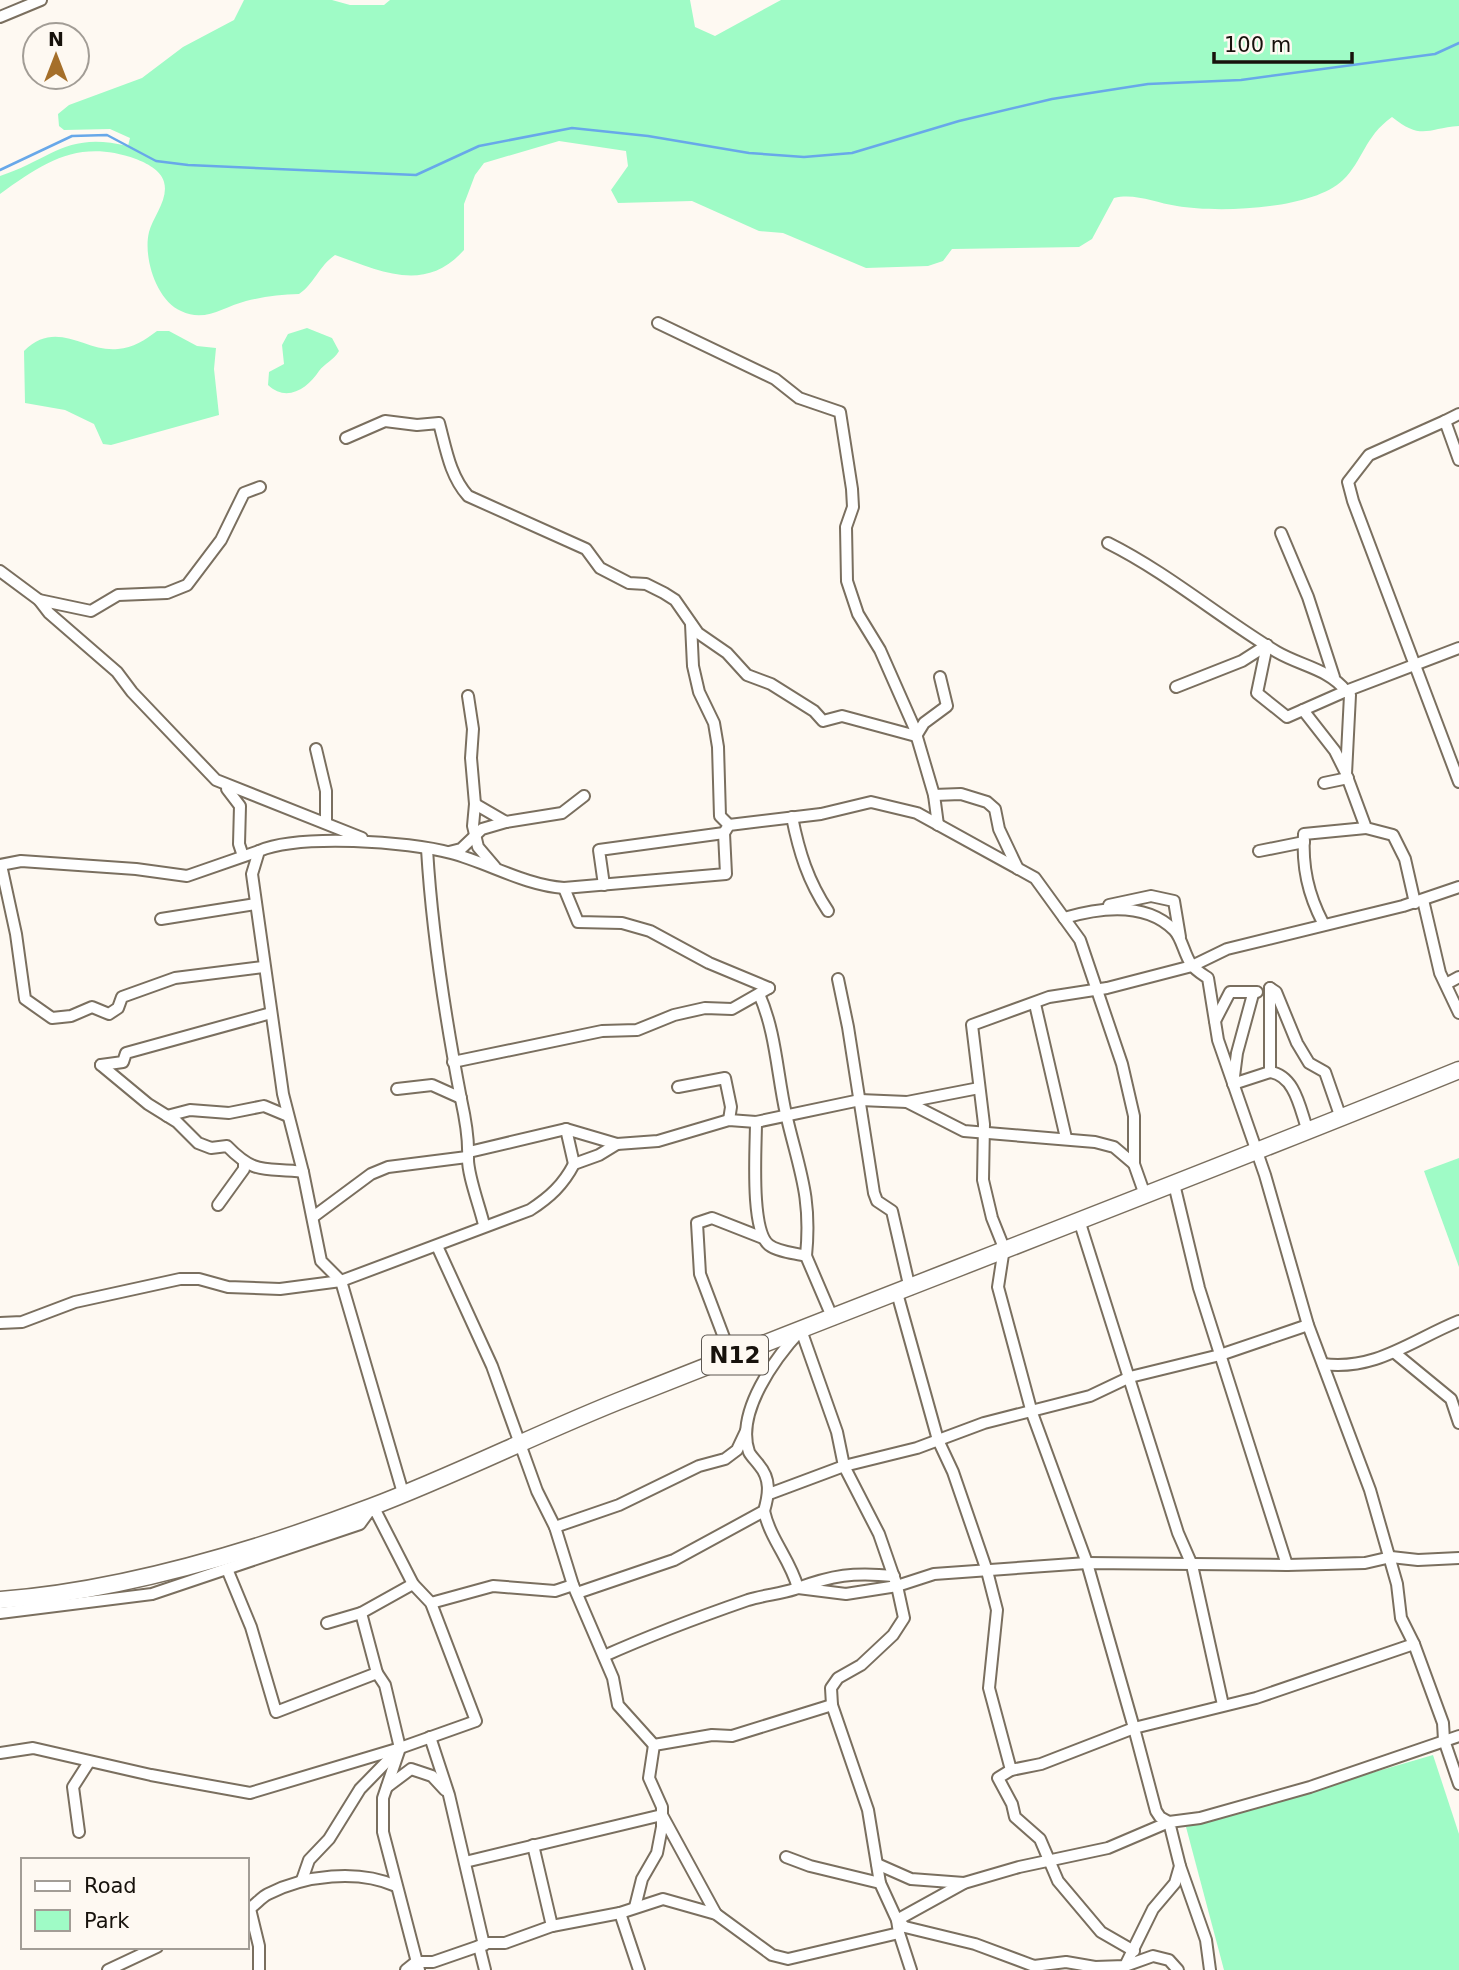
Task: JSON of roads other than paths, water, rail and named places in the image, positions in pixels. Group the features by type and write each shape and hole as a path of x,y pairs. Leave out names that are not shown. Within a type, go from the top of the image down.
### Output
{"main road":[{"name":"N12","path":"0,1600 42,1597 130,1580 233,1554 373,1506 731,1356 833,1319 1004,1248 1174,1184 1459,1070"}],"street":[{"path":"0,17 41,0"},
{"path":"658,323 775,379 799,398 840,412 852,498 846,527 847,581 858,614 880,650 916,736 934,795 938,825"},
{"path":"1459,414 1369,455 1348,482 1459,782"},
{"path":"346,438 385,421 417,425 439,423 450,466 458,485 468,496 586,550 600,568 629,583 655,587 675,600 698,633 727,653 747,675 771,684 814,711 823,721 842,716 916,736"},
{"path":"1445,421 1459,460"},
{"path":"39,600 91,611 118,595 167,593 187,585 221,540 244,493 260,487"},
{"path":"1281,533 1308,597 1334,677 1349,695 1347,776"},
{"path":"1108,543 1144,561 1267,645 1334,677"},
{"path":"0,571 39,600 49,613 117,672 132,692 216,780 235,796 240,806 239,844 243,856"},
{"path":"263,967 175,978 122,997 118,1008 109,1014 92,1007 71,1016 52,1018 25,999 16,934 0,865 21,861 187,876 202,873 273,845 370,841 449,852 540,886 564,888 726,874 726,829 720,816 718,747 714,723 699,692 693,666 691,621"},
{"path":"1267,645 1257,693 1287,717 1346,691 1459,648"},
{"path":"1176,687 1242,661 1267,645"},
{"path":"916,736 924,723 947,706 940,677"},
{"path":"468,696 473,729 471,758 475,839 495,868"},
{"path":"1303,710 1335,751 1366,828"},
{"path":"316,749 326,791 326,823"},
{"path":"1324,783 1347,776"},
{"path":"216,780 370,841"},
{"path":"934,795 961,794 987,802 995,809 999,829 1018,869"},
{"path":"449,852 461,849 482,830 506,822 562,813 584,796"},
{"path":"604,885 599,850 871,803 917,813 1035,878 1080,940 1122,1064 1134,1116 1134,1164 1145,1195"},
{"path":"475,804 506,822"},
{"path":"792,817 800,861 828,911"},
{"path":"1323,923 1311,900 1303,861 1304,834 1366,828 1393,835 1405,859 1446,984 1459,1013"},
{"path":"1259,851 1304,842"},
{"path":"427,849 432,927 446,1000 468,1155 485,1225"},
{"path":"259,851 252,874 263,967 288,1116 303,1172 321,1261 341,1281 347,1310 358,1336 403,1493"},
{"path":"1210,1970 1206,1940 1168,1822 1156,1811 1087,1563 1032,1413 998,1287 1004,1248 992,1218 983,1180 984,1133 972,1026 1049,997 1096,990 1192,966 1227,949 1323,923 1419,902 1459,887"},
{"path":"453,1062 602,1031 637,1030 705,1008 732,1009 769,988 709,963 650,931 622,923 578,922 564,888"},
{"path":"1064,918 1151,896 1174,901 1181,943"},
{"path":"161,919 256,904"},
{"path":"1095,909 1127,910 1157,918 1175,931 1192,966 1208,978 1215,1021 1233,1084 1308,1325 1370,1490 1391,1557 1401,1618 1414,1644 1443,1723 1444,1740 1459,1784"},
{"path":"1446,984 1459,977"},
{"path":"838,979 874,1193 877,1201 892,1211 904,1291 938,1440 953,1472 988,1572 997,1610 989,1688 1011,1770"},
{"path":"1215,1021 1230,992 1253,993 1270,988"},
{"path":"1270,988 1270,1072"},
{"path":"1270,988 1276,992 1297,1043 1310,1063 1325,1072 1341,1118"},
{"path":"1233,1084 1237,1053 1253,993"},
{"path":"759,994 776,1050 786,1113 808,1195 806,1256 833,1319"},
{"path":"1035,1004 1066,1138"},
{"path":"271,1013 126,1054 123,1062 101,1065 198,1143 211,1148 227,1146 244,1164 257,1169 303,1172"},
{"path":"1233,1084 1270,1072 1280,1074 1291,1083 1308,1131"},
{"path":"678,1087 725,1078 731,1107 729,1120"},
{"path":"397,1089 432,1085 461,1098"},
{"path":"313,1217 355,1183 388,1167 468,1155 566,1129 617,1144 658,1141 729,1120 756,1122 786,1113 860,1100 907,1102 979,1088"},
{"path":"907,1102 964,1131 1066,1138 1114,1147 1134,1164"},
{"path":"167,1116 190,1110 229,1114 264,1106 288,1116"},
{"path":"756,1122 757,1192 762,1238"},
{"path":"566,1129 574,1164"},
{"path":"0,1322 22,1322 75,1302 180,1279 199,1279 228,1287 280,1289 341,1281 530,1210 548,1198 564,1182 574,1164 599,1155 617,1144"},
{"path":"218,1205 244,1164"},
{"path":"1174,1184 1199,1288 1287,1564"},
{"path":"731,1356 700,1274 697,1223 712,1219 762,1238 771,1247 806,1256"},
{"path":"1079,1220 1178,1533 1192,1564 1223,1705"},
{"path":"437,1246 492,1366 537,1491 555,1527 575,1589 604,1656 618,1705 654,1745"},
{"path":"1323,1364 1348,1368 1395,1353 1459,1321"},
{"path":"769,1494 844,1466 938,1440 984,1423 1032,1413 1090,1396 1130,1377 1220,1355 1308,1325"},
{"path":"555,1527 619,1505 699,1465 725,1459 737,1450 747,1428 753,1403 776,1357 801,1330 837,1432 844,1466 879,1534 896,1581 904,1618 893,1635 862,1665 838,1678 831,1688 832,1705 868,1810 880,1883 897,1920 911,1970"},
{"path":"1395,1353 1455,1398 1459,1423"},
{"path":"747,1428 749,1452 766,1473 769,1494 764,1511 770,1535 793,1571 798,1588"},
{"path":"0,1613 152,1594 360,1524 373,1506 414,1584 431,1603 476,1720 400,1748 250,1793 89,1762 33,1748 0,1752"},
{"path":"431,1603 493,1586 555,1591 575,1589 674,1559 764,1511"},
{"path":"798,1588 846,1594 934,1574 1087,1563 1365,1563 1391,1557 1418,1560 1459,1558"},
{"path":"227,1569 251,1626 276,1712 377,1673"},
{"path":"604,1656 680,1624 752,1599 798,1588 812,1580 861,1573 896,1581"},
{"path":"327,1623 361,1613 414,1584"},
{"path":"361,1613 377,1673 386,1685 400,1748 383,1798 383,1832 418,1966"},
{"path":"1134,1951 1101,1932 1058,1881 1040,1839 1016,1817 998,1778 1011,1770 1041,1764 1134,1728 1256,1698 1414,1644"},
{"path":"654,1745 712,1735 732,1735 832,1705"},
{"path":"897,1920 964,1883 1048,1860 1108,1848 1168,1822 1200,1818 1310,1787 1459,1736"},
{"path":"430,1737 449,1795 465,1862 485,1970"},
{"path":"635,1906 642,1879 657,1853 662,1815 662,1807 649,1778 654,1745"},
{"path":"302,1880 309,1860 328,1839 360,1789 400,1748"},
{"path":"79,1832 73,1787 89,1762"},
{"path":"387,1788 411,1769 432,1776 449,1795"},
{"path":"465,1862 662,1815"},
{"path":"662,1815 716,1914"},
{"path":"533,1844 552,1926"},
{"path":"786,1857 810,1866 880,1883"},
{"path":"377,1878 391,1864"},
{"path":"877,1864 911,1879 964,1883"},
{"path":"1121,1968 1134,1951 1153,1909 1175,1883 1180,1866"},
{"path":"259,1970 259,1946 248,1909 266,1895 302,1880 377,1878 396,1886"},
{"path":"405,1970 481,1945 505,1943 552,1926 620,1913 663,1899 716,1914 772,1955 796,1957 899,1933"},
{"path":"620,1913 639,1969"},
{"path":"897,1920 905,1927 975,1944 1034,1966 1066,1962 1121,1968 1153,1956 1168,1960 1178,1970"},
{"path":"108,1970 153,1949"},
{"path":"795,1970 796,1957"}],"waterway":[{"path":"0,170 72,136 107,135 156,161 188,165 416,175 479,146 572,128 648,136 749,153 804,157 852,153 959,121 1052,99 1148,84 1241,80 1435,54 1459,43"}]}
